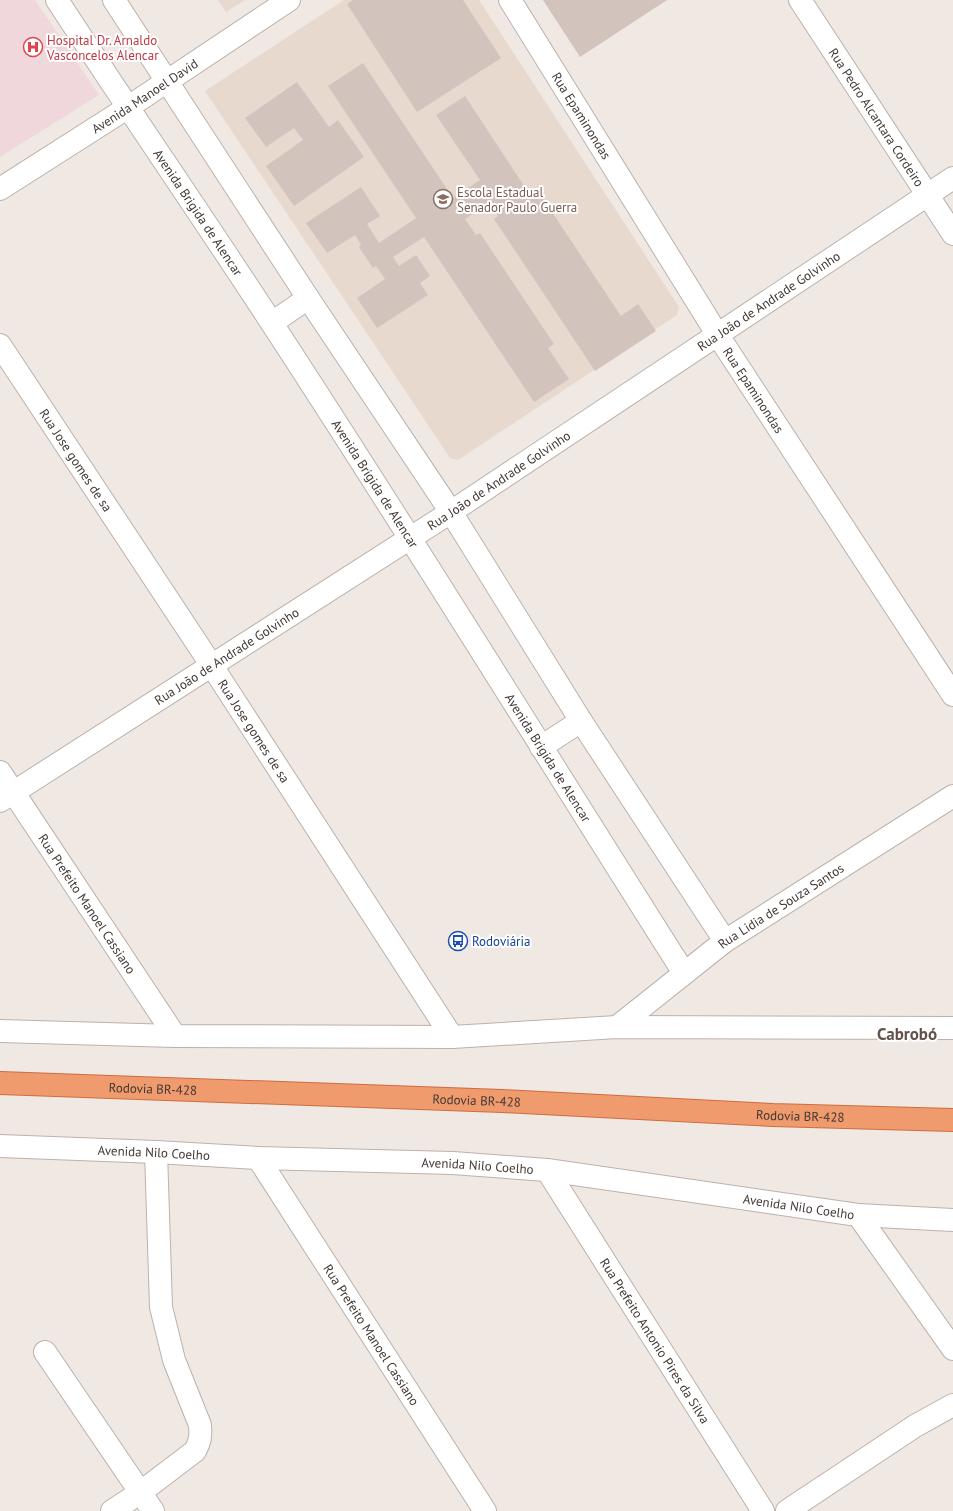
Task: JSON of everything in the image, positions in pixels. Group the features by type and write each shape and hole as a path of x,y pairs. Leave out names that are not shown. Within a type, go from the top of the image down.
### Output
{"highway":[{"name":"Rodovia BR-428","path":"0,1083 502,1101 773,1115 953,1120"}],"street":[{"name":"Avenida Brigida de Alencar","path":"57,0 127,108 272,323 410,538 684,973"},
{"path":"114,0 308,298 451,512 580,721 725,941"},
{"name":"Avenida Manoel David","path":"0,190 127,108 289,0"},
{"name":"Rua Epaminondas","path":"510,0 717,334 953,695"},
{"name":"Rua Pedro Alcantara Cordeiro","path":"800,0 953,234"},
{"name":"Rua João de Andrade Golvinho","path":"7,796 451,512 953,178"},
{"path":"272,323 308,298"},
{"name":"Rua Jose gomes de sa","path":"0,345 212,666 452,1037"},
{"path":"541,747 580,721"},
{"name":"Rua Prefeito Manoel Cassiano","path":"0,772 7,796 175,1036"},
{"name":"Rua Lidia de Souza Santos","path":"617,1027 725,941 953,796"},
{"path":"0,1031 175,1036 452,1037 617,1027 953,1028"},
{"name":"Avenida Nilo Coelho","path":"0,1146 156,1152 258,1158 452,1163 547,1170 858,1215 953,1220"},
{"path":"112,1511 141,1492 195,1451 200,1442 201,1434 200,1425 174,1360 161,1308 156,1152"},
{"name":"Rua Prefeito Manoel Cassiano","path":"258,1158 485,1511"},
{"name":"Rua Prefeito Antonio Pires da Silva","path":"547,1170 763,1511"},
{"path":"858,1215 953,1349"},
{"path":"46,1352 141,1492 152,1511"},
{"path":"787,1511 915,1426 953,1405"}],"shaded area":[{"name":"Hospital Dr. Arnaldo Vasconcelos Alencar","path":"0,0 35,0 99,95 0,157"},
{"path":"218,0 245,0 226,12"},
{"name":"Escola Estadual Senador Paulo Guerra","path":"344,0 479,0 679,307 677,315 458,460 450,458 205,91"}],"building":[{"path":"353,0 463,0 501,58 417,112 347,4"},
{"path":"543,0 667,0 580,57"},
{"path":"363,63 453,198 480,180 436,115 465,96 530,195 538,191 621,316 638,304 656,331 595,371 494,219 498,216 489,204 465,219 476,235 480,233 554,344 548,348 569,379 534,402 424,237 393,257 399,266 416,255 430,276 420,283 428,295 377,328 357,298 385,279 376,266 373,268 359,247 361,245 355,235 327,253 306,223 361,187 380,216 367,224 379,243 416,218 328,86"},
{"path":"297,82 329,127 338,120 364,157 294,206 266,166 303,140 294,128 266,147 245,118"}],"place":[{"name":"Hospital Dr. Arnaldo Vasconcelos Alencar","path":"33,47"},
{"name":"Escola Estadual Senador Paulo Guerra","path":"443,199"},
{"name":"Rodoviária","path":"458,941"}],"district":[{"name":"Cabrobó","path":"907,1034"}]}
